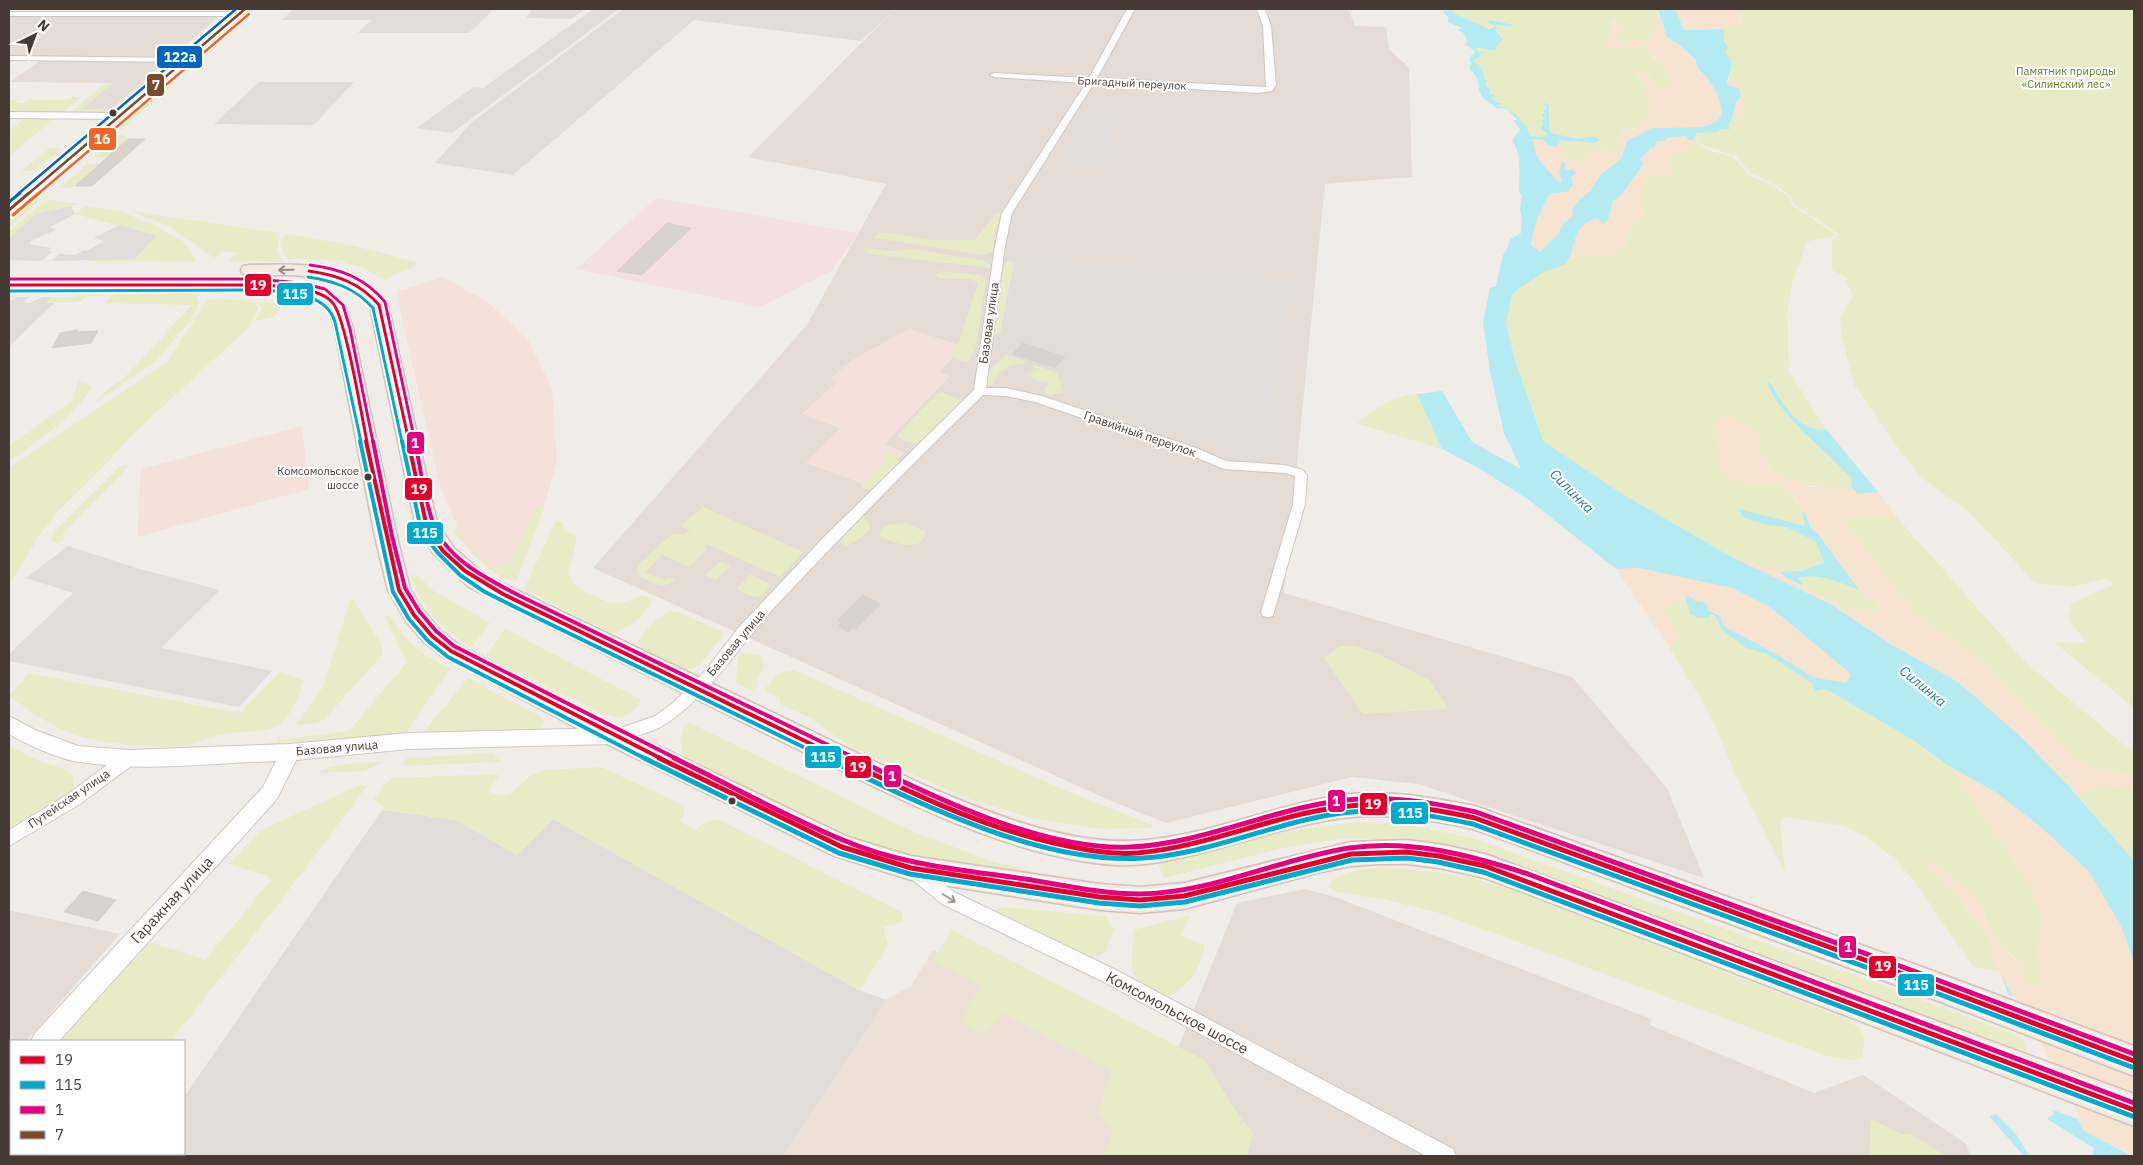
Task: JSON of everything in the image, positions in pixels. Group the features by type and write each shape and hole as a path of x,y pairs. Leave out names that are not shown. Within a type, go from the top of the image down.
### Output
{"main road":[{"path":"9,210 242,11"},
{"path":"9,271 294,270 342,277 366,288 379,304 426,523 434,540 456,564 476,580 890,782 1018,833 1068,845 1115,853 1167,850 1331,809 1370,804 1402,804 1475,818 1917,979 2134,1061"},
{"name":"Комсомольское шоссе","path":"9,285 255,284 295,288 314,292 329,299 336,306 344,330 386,537 399,590 414,615 432,636 450,650 614,736 842,847 910,868 1100,897 1140,900 1184,896 1351,854 1407,852 1440,856 1485,866 1526,880 2134,1110"}],"street":[{"name":"Базовая улица","path":"9,724 28,736 78,754 130,758 290,752 408,741 614,736 660,720 679,706 696,689 752,623 829,540 980,391 1000,246 1007,212 1091,81 1131,9"},
{"name":"Бригадный переулок","path":"994,75 1257,90 1269,89 1272,85 1267,26 1261,9"},
{"path":"9,14 242,11"},
{"path":"9,58 185,60"},
{"path":"9,115 119,116"},
{"name":"Гравийный переулок","path":"980,391 1006,392 1038,399 1192,451 1224,465 1285,469 1299,473 1301,476 1298,504 1268,612"},
{"name":"Гаражная улица","path":"44,1040 270,793 290,752"},
{"name":"Путейская улица","path":"9,839 74,799 130,758"},
{"name":"Комсомольское шоссе","path":"910,868 948,898 1110,976 1446,1156"}],"shaded area":[{"path":"294,9 494,9 469,33 358,33 371,20 282,20"},
{"path":"533,9 585,9 571,19 526,18"},
{"path":"593,9 619,9 452,133 416,128 474,87 483,88"},
{"path":"623,9 895,9 861,41 694,20 513,175 435,163 471,123"},
{"path":"895,9 1348,9 1355,26 1386,27 1389,49 1409,68 1412,177 1325,184 1284,593 1572,677 1667,788 1704,878 1418,784 1352,777 1166,823 1116,803 593,568 806,326 886,184 748,157"},
{"path":"9,15 220,15 112,109 81,109 112,83 10,82 40,61 9,60"},
{"path":"259,82 354,82 314,125 214,124"},
{"path":"1083,111 1122,116 1109,146 1124,148 1112,173 1058,164"},
{"path":"656,198 859,233 831,271 760,307 576,269"},
{"path":"71,206 75,214 50,227 56,230 31,241 30,244 52,248 48,250 52,252 42,261 9,260 9,238 36,214"},
{"path":"119,225 156,236 135,259 51,261 60,254 75,255 84,250 87,251 104,241 94,238"},
{"path":"1016,250 1064,255 1063,261 1301,279 1279,332 1274,387 1286,458 1218,458 1213,440 1188,439 1066,393 1062,373 1055,368 997,350"},
{"path":"443,277 489,303 527,338 552,388 557,460 544,508 534,509 509,564 492,568 463,539 440,486 396,292"},
{"path":"17,297 29,297 25,301 30,303 43,297 51,297 46,303 54,303 9,347 9,302"},
{"path":"909,329 963,346 940,372 950,376 885,444 905,452 872,487 806,463 840,428 802,414 837,382 830,379 852,360"},
{"path":"302,426 309,489 137,537 141,469"},
{"path":"68,546 140,569 220,590 161,648 272,671 239,707 9,661 9,654 73,593 26,578"},
{"path":"382,810 456,820 517,855 553,819 859,990 886,1000 784,1156 143,1156 185,1155 185,1096"},
{"path":"1305,889 1335,897 1651,1019 1650,1025 1814,1093 1863,1075 1965,1143 1971,1156 1130,1156 1170,1068 1237,903"},
{"path":"9,910 120,934 27,1040 10,1040 9,1061"},
{"path":"933,950 1170,1068 1130,1156 784,1156 886,1000 911,986"}],"green space":[{"path":"1454,9 1658,9 1659,14 1653,20 1658,23 1651,40 1634,40 1624,43 1617,41 1617,36 1623,30 1616,19 1612,23 1614,28 1610,41 1634,47 1643,42 1650,46 1650,56 1666,64 1664,70 1669,78 1669,88 1659,90 1649,75 1637,69 1639,79 1646,82 1654,105 1640,125 1622,131 1619,145 1623,154 1605,150 1587,153 1586,162 1575,162 1568,157 1557,140 1595,143 1599,142 1599,139 1594,136 1579,139 1551,133 1549,128 1549,106 1541,101 1547,107 1541,115 1543,124 1540,127 1548,134 1541,137 1530,136 1514,113 1498,106 1503,103 1498,103 1491,98 1493,97 1489,93 1491,89 1485,86 1487,82 1482,70 1473,61 1480,57 1479,54 1482,53 1476,50 1476,47 1496,51 1495,48 1502,40 1495,29 1497,28 1496,24 1509,27 1515,25 1492,20 1490,24 1495,27 1485,28 1453,13"},
{"name":"Памятник природы «Силинский лес»","path":"1741,9 2134,9 2134,708 2054,642 2086,643 2068,618 2072,603 2115,584 2106,579 2069,587 2035,583 1970,513 1922,478 1906,459 1854,385 1841,333 1840,317 1853,297 1845,277 1832,270 1832,240 1839,235 1815,217 1808,215 1806,211 1794,205 1791,196 1777,186 1751,173 1736,156 1703,145 1694,137 1697,133 1718,132 1720,129 1730,128 1728,125 1733,119 1743,116 1742,108 1746,102 1746,94 1730,76 1730,63 1725,52 1723,29 1729,25 1741,27"},
{"path":"106,83 113,83 82,109 112,109 106,112 71,112"},
{"path":"173,85 121,130 117,129 163,87"},
{"path":"73,97 82,97 61,114 9,114 9,100 18,100 16,103 24,103 28,100 65,100"},
{"path":"26,117 48,117 53,120 9,156 9,131"},
{"path":"120,135 130,137 108,157 95,157"},
{"path":"1697,143 1709,151 1732,156 1748,175 1775,186 1779,191 1789,196 1792,205 1837,235 1807,242 1793,280 1787,312 1789,372 1826,429 1817,429 1800,421 1786,407 1770,382 1770,392 1852,479 1851,487 1812,486 1788,480 1767,465 1759,453 1729,477 1749,484 1777,484 1790,492 1802,511 1806,526 1766,525 1786,527 1816,542 1824,563 1801,571 1780,572 1730,556 1624,495 1543,441 1516,363 1506,325 1511,297 1517,290 1544,272 1566,264 1569,259 1585,254 1609,257 1626,246 1631,227 1644,216 1640,194 1643,185 1650,176 1676,174 1669,164 1668,157 1691,148 1688,144"},
{"path":"49,148 62,148 34,171 21,171"},
{"path":"87,164 99,164 72,188 60,188"},
{"path":"34,198 42,198 9,228 9,220"},
{"path":"47,199 80,204 36,214 9,238 9,232"},
{"path":"85,206 120,211 162,229 181,240 189,248 196,262 88,261 90,258 135,258 155,236 75,214"},
{"path":"131,211 280,233 277,252 284,261 228,262 237,252 223,252 217,257 213,257 168,226"},
{"path":"1001,212 995,232 993,251 985,255 874,238 879,232 934,240 975,240 996,213"},
{"path":"288,234 355,246 417,262 415,266 395,274 385,281 368,270 347,263 288,260 281,248 284,235"},
{"path":"865,248 894,251 912,249 984,261 991,268 870,254 864,251"},
{"path":"1007,261 1014,262 1000,334 995,335 993,333 1005,263"},
{"path":"940,271 981,275 986,280 976,346 969,361 965,362 951,356 957,348 978,284 972,279 939,278 934,276"},
{"path":"86,293 105,293 101,296 86,296 81,302 45,303 51,297 74,297"},
{"path":"116,293 196,293 199,304 188,324 155,362 93,404 108,389 123,379 192,305 105,303"},
{"path":"212,299 252,300 259,308 247,329 132,435 111,459 58,511 38,538 9,585 9,468 167,362 207,301"},
{"path":"258,303 280,304 282,307 273,317 255,321 262,309"},
{"path":"1006,355 1025,361 1024,364 1013,365 1005,369 992,385 987,386 985,384 987,372"},
{"path":"1035,365 1057,373 1063,392 1049,395 1043,390 1050,382 1036,380 1027,374 1037,370 1033,367"},
{"path":"78,380 93,387 65,419 9,461 9,446 73,400"},
{"path":"942,392 959,400 960,404 921,442 915,444 899,438 898,434 937,394"},
{"path":"1417,394 1442,449 1355,423 1384,404 1398,398"},
{"path":"887,453 895,453 899,462 875,489 863,488 861,485 882,466"},
{"path":"130,465 63,534 65,540 57,543 52,541 52,534 120,466"},
{"path":"703,507 803,552 780,577 707,544 704,547 707,549 689,567 662,555 645,572 665,580 668,577 675,580 671,583 666,585 657,584 639,576 637,568 641,562 672,534 685,534 690,530 681,526"},
{"path":"534,508 544,508 517,580 499,576 491,570 474,555 454,532 457,526 463,539 492,568 509,564"},
{"path":"1895,515 2032,668 2134,753 2134,776 2082,764 1977,657 1915,614 1842,518"},
{"path":"857,518 863,518 869,522 870,529 859,539 846,546 840,540"},
{"path":"556,521 563,523 564,529 577,538 568,574 579,589 610,603 626,602 643,595 652,599 642,616 624,629 612,633 524,589"},
{"path":"904,523 925,531 924,538 919,543 906,545 879,536 881,529 889,525"},
{"path":"720,562 731,565 716,580 705,575"},
{"path":"416,574 434,591 490,623 471,648 452,634 427,609 412,577"},
{"path":"751,574 771,585 762,596 754,597 736,589"},
{"path":"1813,575 1856,588 1878,603 1879,612 1854,610 1838,605 1815,593 1798,579"},
{"path":"353,599 382,646 382,655 325,719 317,723 296,725 323,687 350,601"},
{"path":"1672,601 1690,607 1690,614 1715,616 1746,648 1767,654 1812,683 1815,690 1826,689 1913,740 1949,766 2033,889 2034,899 2042,913 2038,949 2041,986 2031,986 2024,982 2022,972 2025,963 2010,953 1997,940 1988,924 1983,908 1929,868 1956,891 1965,908 1989,935 1993,957 2000,972 1973,967 1913,879 1895,859 1865,836 1845,826 1784,817 1780,823 1785,872 1735,773 1710,714 1669,647 1679,637 1662,608"},
{"path":"668,612 678,612 723,632 722,637 700,665 692,669 685,669 642,648 638,641 651,625"},
{"path":"388,615 410,643 424,654 450,669 405,734 278,743 277,740 349,731 407,662 385,617"},
{"path":"505,629 640,699 639,706 622,718 604,714 485,656"},
{"path":"1340,646 1354,646 1377,653 1429,680 1449,709 1363,714 1324,658"},
{"path":"743,653 759,655 764,663 754,692 736,683 738,655"},
{"path":"794,670 1064,790 1151,824 1152,828 1101,829 1034,819 969,799 850,747 809,717 780,704 780,698 764,690 778,673"},
{"path":"280,672 304,681 289,714 282,723 264,730 218,735 190,744 170,747 129,745 78,736 51,724 9,696 28,673 240,713"},
{"path":"468,678 542,717 544,723 539,731 420,736"},
{"path":"690,723 914,832 991,861 1040,873 1040,880 937,865 843,840 684,758 680,741 684,725"},
{"path":"9,746 44,763 64,769 74,777 74,790 67,797 9,831"},
{"path":"492,753 501,761 405,766 402,764 407,758"},
{"path":"384,762 364,771 317,773 341,765"},
{"path":"601,767 685,806 684,815 679,821 696,830 702,824 717,819 902,912 903,920 894,925 883,926 888,947 859,990 553,819 517,855 456,820 382,810 383,806 373,800 385,784 393,778 497,774 498,777 487,791 499,795 510,794 530,776 546,770"},
{"path":"2103,785 2134,788 2134,861 2076,793 2087,793"},
{"path":"358,786 367,786 172,1040 58,1040 150,942 205,960 271,880 268,876 228,864 261,830"},
{"path":"1356,822 1408,825 1472,838 1871,981 2134,1079 2134,1099 1408,841 1347,838 1287,847 1163,878 1159,864 1284,832"},
{"path":"1389,868 1435,872 1477,879 1532,897 1846,1019 1859,1028 1865,1038 1862,1056 1854,1061 1827,1056 1439,913 1386,900 1336,892 1328,887 1332,881 1347,873 1364,869"},
{"path":"1002,907 1106,916 1114,929 1108,946 1103,953 1086,958 994,912"},
{"path":"1190,915 1181,936 1205,945 1203,954 1197,970 1181,988 1166,999 1144,986 1134,972 1132,955 1134,930"},
{"path":"952,930 1204,1060 1240,1117 1253,1133 1247,1156 1103,1156 1113,1133 1098,1111 1112,1071 1002,1013 990,1030 982,1033 963,1023 964,1016 980,985 933,960"},
{"path":"10,1092 10,1155 82,1155 9,1156"},
{"path":"1871,1119 1901,1134 1911,1134 1946,1156 1869,1156"}],"sand":[{"path":"1675,9 1741,9 1740,19 1744,26 1729,25 1723,29 1684,30"},
{"path":"1659,14 1667,37 1681,46 1696,60 1699,68 1713,85 1718,94 1722,114 1716,122 1701,127 1652,128 1627,141 1623,153 1616,141 1620,133 1634,128 1643,122 1653,105 1643,94 1648,89 1646,82 1631,72 1641,70 1645,72 1659,90 1669,88 1669,78 1664,70 1665,63 1644,51 1650,46 1646,43 1634,47 1610,48 1602,46 1610,41 1609,33 1614,28 1614,21 1618,19 1623,23 1623,30 1617,36 1617,41 1624,43 1634,40 1651,40 1653,38 1650,33 1658,23 1652,20"},
{"path":"1730,76 1746,94 1746,102 1742,108 1745,114 1733,119 1735,102 1727,84"},
{"path":"1687,136 1688,140 1695,139 1703,145 1689,144 1691,148 1668,157 1669,164 1677,174 1650,176 1646,181 1640,194 1644,216 1631,227 1626,246 1609,257 1585,254 1569,259 1577,230 1590,220 1598,218 1612,202 1620,197 1640,159 1656,142 1666,138"},
{"path":"1532,139 1542,139 1548,145 1556,147 1560,143 1566,156 1581,163 1586,162 1587,153 1595,150 1623,153 1621,159 1601,174 1590,191 1580,199 1573,216 1564,223 1559,234 1540,253 1531,245 1536,225 1550,193 1568,192 1562,166 1559,173 1563,181 1559,183 1537,156"},
{"path":"1721,416 1736,419 1759,434 1759,453 1765,464 1777,474 1809,487 1851,487 1858,494 1878,492 1895,515 1843,518 1915,614 1977,657 2082,764 2134,776 2134,788 2103,785 2087,793 2076,793 2020,736 1892,645 1832,605 1730,556 1780,572 1785,577 1850,609 1879,611 1878,603 1859,590 1819,535 1811,528 1804,511 1802,511 1789,491 1782,487 1743,482 1726,476 1720,465 1714,422"},
{"path":"1639,568 1732,588 1770,607 1851,674 1846,683 1813,677 1776,654 1724,626 1720,616 1685,597 1690,607 1672,601 1663,608 1679,637 1669,647 1616,569"},
{"path":"1949,766 1995,792 2036,823 2088,870 2121,926 2134,962 2134,1156 2084,1131 2000,972 1993,957 1989,935 1965,908 1956,891 1929,868 1921,858 1937,864 1976,897 1983,908 1984,918 2002,946 2013,957 2025,963 2022,972 2024,982 2031,986 2041,986 2038,948 2042,913 2034,899 2033,889"}],"water":[{"name":"Силинка","path":"1447,9 1454,9 1452,11 1455,14 1489,29 1495,27 1488,22 1490,20 1515,25 1509,27 1496,24 1497,28 1495,30 1503,39 1495,48 1497,51 1476,47 1476,50 1482,52 1479,54 1481,56 1473,61 1482,70 1487,81 1485,86 1491,89 1489,93 1498,97 1491,98 1498,103 1503,103 1498,106 1509,110 1518,116 1530,136 1541,137 1548,134 1540,128 1544,118 1541,115 1545,113 1543,111 1547,107 1541,101 1549,105 1549,128 1551,133 1579,139 1594,136 1600,140 1595,143 1558,140 1560,143 1556,147 1548,145 1542,139 1532,139 1537,157 1559,183 1563,181 1559,173 1562,160 1566,164 1565,170 1573,169 1576,173 1571,177 1573,184 1568,192 1550,193 1541,212 1531,245 1540,252 1558,234 1564,223 1573,216 1572,210 1580,199 1590,191 1601,174 1621,159 1627,141 1652,128 1702,127 1716,122 1722,114 1720,100 1706,77 1697,67 1696,60 1681,46 1667,37 1658,9 1675,9 1684,30 1724,29 1724,41 1728,47 1725,52 1731,61 1727,84 1739,89 1741,96 1736,103 1728,125 1730,129 1720,129 1718,132 1697,133 1694,140 1688,140 1686,136 1666,138 1666,140 1656,142 1655,147 1650,149 1640,159 1644,163 1620,197 1612,202 1609,219 1603,224 1598,218 1583,225 1576,237 1566,264 1544,272 1517,290 1511,297 1506,325 1516,363 1543,441 1624,495 1730,556 1832,605 1892,645 1958,682 2020,736 2068,785 2134,861 2134,962 2121,926 2088,870 2036,823 1995,792 1949,766 1913,740 1826,689 1815,691 1812,683 1767,654 1746,648 1722,630 1715,616 1710,614 1709,618 1699,618 1690,614 1685,597 1689,596 1695,601 1700,601 1707,605 1708,610 1720,616 1724,626 1776,654 1813,677 1846,683 1851,674 1770,607 1732,588 1639,568 1616,569 1529,500 1482,470 1442,449 1417,394 1442,391 1472,442 1521,469 1504,433 1490,371 1483,322 1490,288 1496,286 1503,255 1510,239 1521,233 1520,209 1522,195 1519,192 1519,158 1512,141 1520,130 1514,121 1517,119 1508,110 1498,109 1483,98 1479,91 1477,78 1469,67 1472,64 1469,61 1470,57 1476,52 1465,44 1467,42 1465,34 1458,30 1462,28 1448,22 1448,17 1443,12"},
{"path":"1767,382 1770,382 1786,407 1800,421 1817,429 1826,429 1878,492 1858,494 1851,487 1852,479 1780,406"},
{"path":"1739,509 1805,526 1802,511 1804,511 1811,528 1819,535 1859,590 1821,577 1798,578 1804,586 1785,577 1780,572 1801,571 1824,563 1816,542 1786,527 1766,525 1743,517"},
{"path":"2000,972 2084,1131 2132,1156 2092,1156 2094,1148 2047,1119 2054,1114"},
{"path":"1996,1114 2016,1134 2028,1154 2032,1156 2024,1156 1989,1116"}],"pier":[{"path":"2005,994 2016,997 2082,1121 2049,1108"}],"building":[{"path":"128,139 145,139 92,186 75,186"},
{"path":"667,223 691,228 642,275 617,271"},
{"path":"78,330 77,332 98,331 91,343 52,348 60,333"},
{"path":"1023,343 1065,357 1055,368 1012,354"},
{"path":"863,595 881,604 856,629 853,627 848,632 838,626 842,622 837,620"},
{"path":"83,891 116,900 98,921 64,912"}],"transit line":[{"name":"122а","path":"9,202 236,9"},
{"name":"7","path":"9,210 245,9"},
{"name":"16","path":"13,215 249,14"},
{"name":"1","path":"310,265 352,275 370,286 385,302 432,521 449,547 469,566 493,582 520,596 878,770 956,805 1035,833 1075,842 1115,847 1140,847 1176,841 1335,801 1388,798 1459,808 1476,812 1919,973 2134,1054"},
{"name":"19","path":"309,271 348,280 365,290 379,305 426,523 443,551 465,571 489,586 589,636 953,811 992,826 1032,838 1072,847 1113,853 1148,852 1171,848 1321,810 1355,805 1407,806 1458,814 1475,818 1917,979 2134,1061"},
{"name":"115","path":"308,277 327,280 344,286 359,294 373,308 420,525 428,540 448,565 485,592 923,804 986,829 1018,839 1075,853 1116,859 1172,854 1313,818 1358,811 1408,812 1473,824 1915,985 2132,1067"},
{"name":"1","path":"9,279 255,279 301,283 325,289 343,305 350,329 392,536 405,588 419,611 436,631 454,646 617,730 844,841 912,862 1101,891 1140,894 1183,890 1350,848 1408,846 1440,850 1486,860 1528,874 2134,1103"},
{"name":"19","path":"9,285 255,285 287,287 312,292 331,300 337,307 344,330 386,537 399,590 414,615 432,636 451,651 614,736 842,847 911,868 1100,897 1140,900 1184,896 1351,854 1407,852 1439,856 1485,866 1526,880 2134,1110"},
{"name":"115","path":"9,291 260,290 306,296 324,303 332,313 338,331 380,538 393,592 409,619 428,641 448,657 611,742 839,853 910,874 1099,903 1140,906 1185,902 1352,860 1407,858 1438,862 1483,872 1524,886 2132,1116"}],"place":[{"name":"Комсомольское шоссе","path":"368,477"}]}
